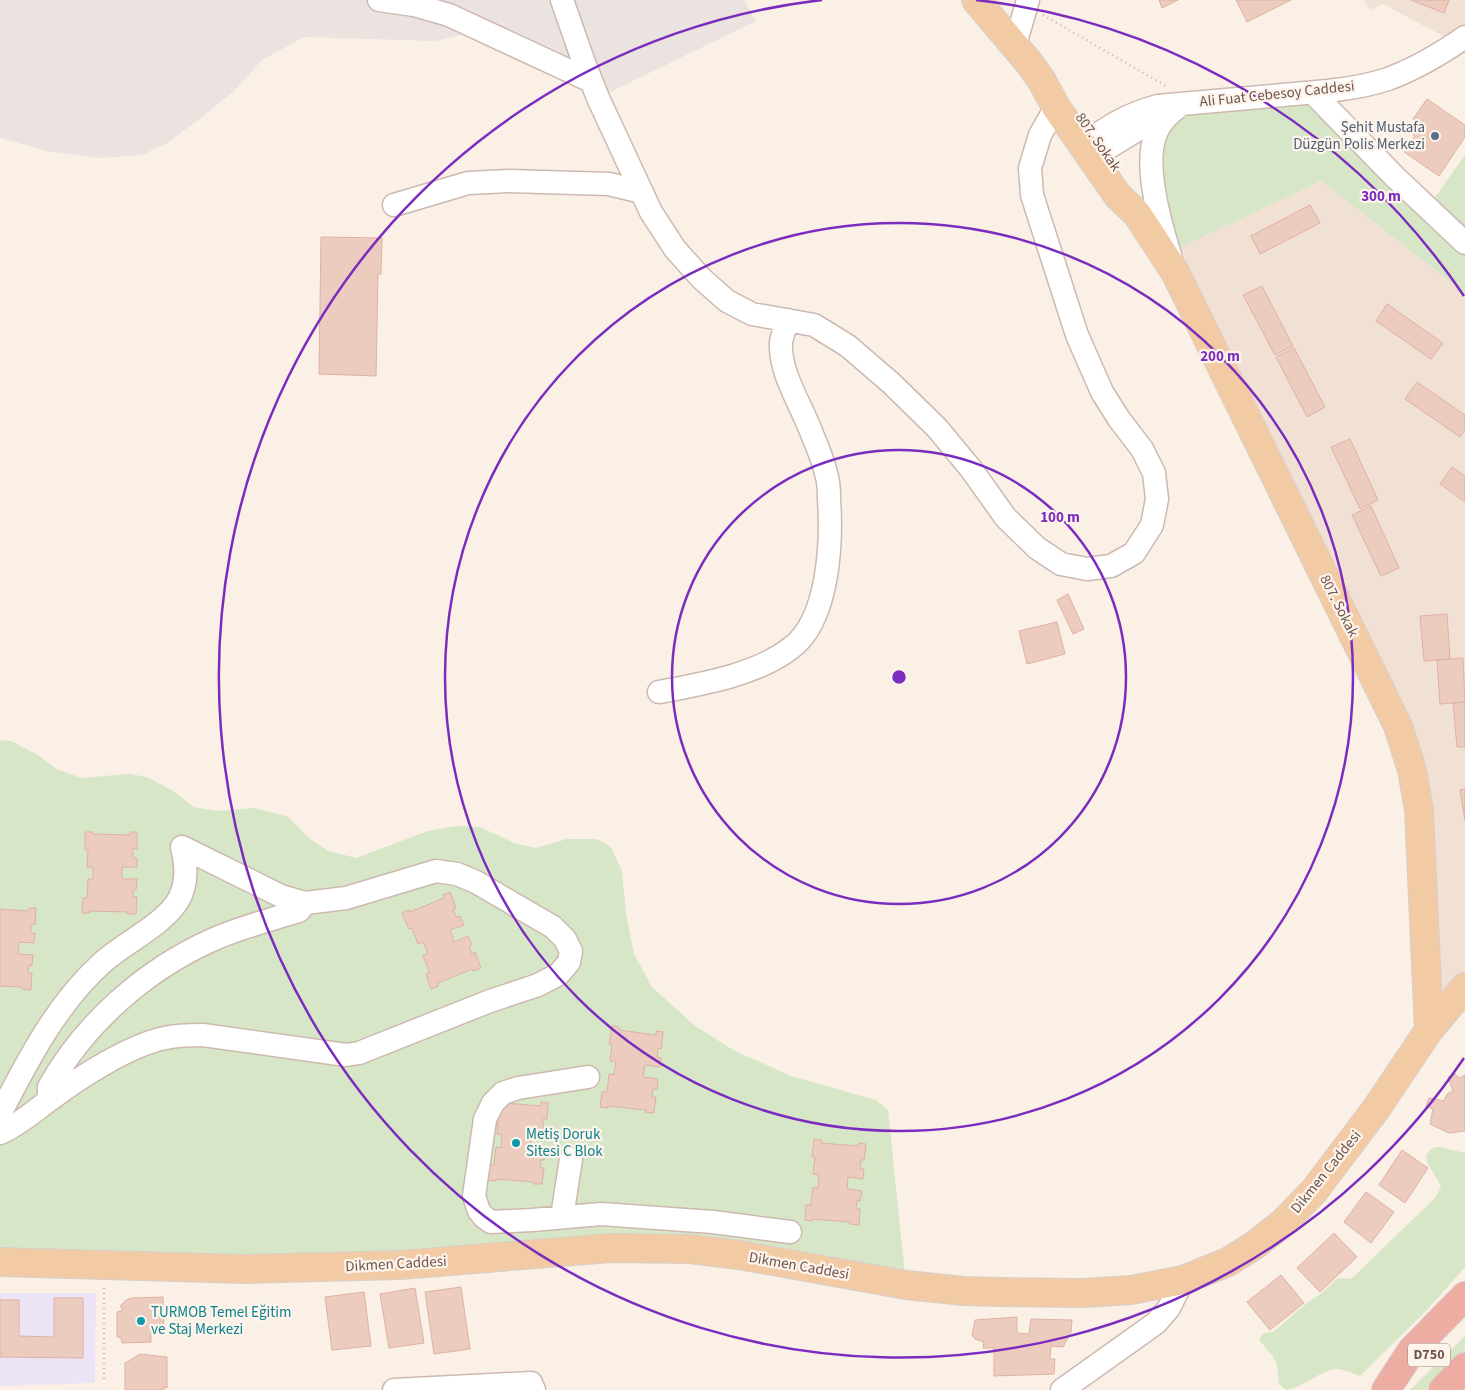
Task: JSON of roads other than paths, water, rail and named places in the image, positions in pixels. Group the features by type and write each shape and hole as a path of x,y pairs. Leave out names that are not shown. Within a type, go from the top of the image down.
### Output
{"highway":[{"path":"1386,1390 1412,1350 1465,1296"},
{"name":"D750","path":"1392,1390 1465,1321"},
{"name":"D750","path":"1443,1390 1465,1367"}],"main road":[{"name":"807. Sokak","path":"976,0 1015,45 1042,81 1056,107 1130,187 1137,214 1175,272 1398,726 1412,770 1419,810 1429,1030"},
{"name":"807. Sokak","path":"1042,81 1066,97 1093,147"},
{"name":"Dikmen Caddesi","path":"0,1262 246,1268 321,1267 400,1265 610,1248 690,1249 713,1251 906,1285 999,1292 1131,1290 1183,1280 1228,1262 1255,1245 1284,1222 1314,1191 1347,1149 1429,1030 1465,987"}],"street":[{"path":"379,0 414,5 449,15 591,82"},
{"path":"562,0 591,82 651,212 675,248 701,278 726,301 752,314 814,325 848,346 891,383 937,428 971,469 1006,518 1037,548 1061,564 1087,569 1111,566 1134,552 1152,525 1157,500 1154,473 1142,448 1119,419 1102,392 1080,344 1032,195 1030,168 1040,135 1056,107"},
{"path":"1015,45 1027,3"},
{"name":"Ali Fuat Cebesoy Caddesi","path":"1093,147 1189,103 1364,86 1390,78 1432,57 1465,36"},
{"path":"1313,92 1395,177 1465,243"},
{"path":"1175,272 1155,196 1152,153 1155,135 1166,116 1189,103"},
{"path":"394,204 468,184 509,181 609,184 642,192"},
{"path":"659,692 709,683 774,659 792,648 805,634 819,604 826,576 831,528 828,478 812,432 792,390 782,359 781,341 788,320"},
{"path":"0,1114 29,1058 67,1001 104,962 156,922 174,905 183,890 185,881 182,847 281,896 305,903 346,898 436,870 457,874 476,882 553,927 564,939 571,951 569,962 559,974 538,985 490,1001 359,1053 334,1055 203,1034 163,1038 123,1055 96,1070 51,1098 18,1124 0,1133"},
{"path":"51,1098 48,1093 49,1087 76,1046 102,1018 151,976 190,951 212,940 234,931 299,911 305,903"},
{"path":"588,1077 510,1090 492,1102 485,1119 474,1196 478,1211 491,1222 601,1214 713,1222 790,1232"},
{"path":"562,1217 571,1160"},
{"path":"713,1222 713,1251"},
{"path":"1062,1390 1156,1323 1169,1308 1183,1280"},
{"path":"394,1390 532,1386"}],"place":[{"name":"Şehit Mustafa Düzgün Polis Merkezi","path":"1435,136"},
{"name":"Metiş Doruk Sitesi C Blok","path":"516,1143"},
{"name":"TURMOB Temel Eğitim ve Staj Merkezi","path":"141,1321"}]}
